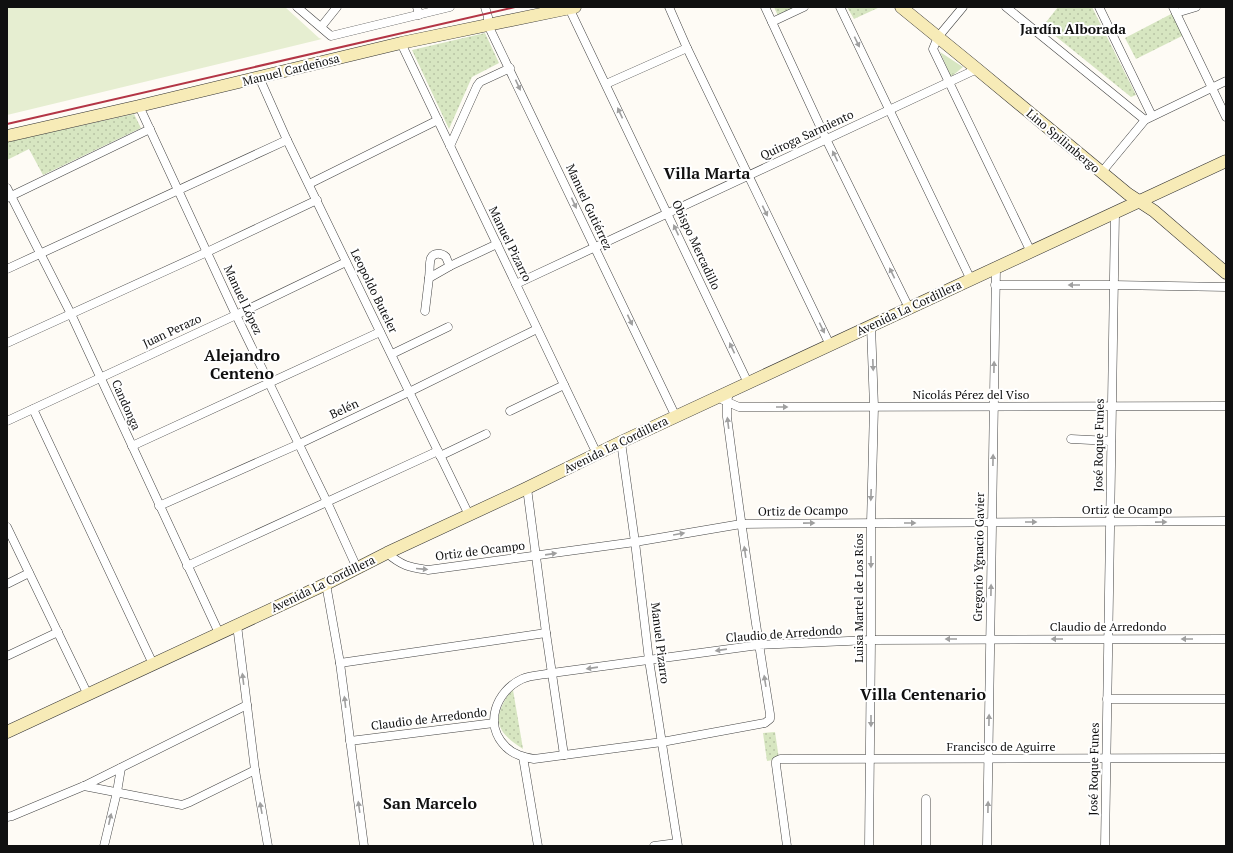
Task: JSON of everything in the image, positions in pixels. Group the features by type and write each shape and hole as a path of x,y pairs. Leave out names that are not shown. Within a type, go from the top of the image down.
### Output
{"main road":[{"name":"Lino Spilimbergo","path":"901,7 1128,194 1154,211 1226,273"},
{"name":"Manuel Cardeñosa","path":"7,136 402,44 572,8"},
{"name":"Avenida La Cordillera","path":"7,732 326,584 387,553 527,488 621,442 724,397 748,383 1226,161"}],"street":[{"path":"297,7 331,36 418,11 450,7"},
{"path":"321,27 337,7"},
{"name":"Manuel Gutiérrez","path":"485,7 488,17 488,25 510,68 676,417"},
{"path":"669,7 687,48 830,345"},
{"path":"765,7 826,139 909,308"},
{"path":"772,22 804,7"},
{"path":"840,7 971,280"},
{"path":"963,7 938,37 933,49 1031,252"},
{"path":"1006,7 1149,118"},
{"path":"1098,7 1149,118"},
{"path":"1196,7 1175,10 1226,117"},
{"name":"Obispo Mercadillo","path":"572,8 606,84 748,383"},
{"name":"Manuel Pizarro","path":"402,44 597,454"},
{"path":"606,84 687,48"},
{"path":"450,146 480,82 510,68"},
{"name":"Quiroga Sarmiento","path":"516,284 977,69"},
{"name":"Leopoldo Buteler","path":"259,77 287,140 469,514"},
{"path":"1102,173 1149,118 1226,81"},
{"name":"Manuel López","path":"139,106 236,315 327,502 357,568"},
{"path":"309,184 438,120"},
{"path":"8,194 150,129"},
{"path":"7,269 287,140"},
{"name":"Candonga","path":"8,194 41,254 71,314 219,633"},
{"path":"7,343 317,200"},
{"name":"José Roque Funes","path":"1105,846 1115,213"},
{"path":"429,278 450,266 497,244"},
{"path":"425,311 431,259 433,255 442,254 450,266"},
{"name":"Juan Perazo","path":"7,421 236,315 346,262"},
{"name":"Gregorio Ygnacio Gavier","path":"987,846 996,268"},
{"path":"995,285 1226,287"},
{"name":"Luisa Martel de Los Ríos","path":"868,846 871,523 874,407 871,326"},
{"path":"392,354 448,327"},
{"name":"Belén","path":"159,506 299,444 537,329"},
{"path":"132,446 380,332"},
{"path":"510,411 564,385"},
{"path":"494,723 496,731 506,747 522,757 534,759 662,742 764,723 770,719 724,397"},
{"name":"Nicolás Pérez del Viso","path":"724,397 739,407 1226,406"},
{"path":"33,409 154,664"},
{"path":"187,566 327,502 486,434"},
{"path":"1071,439 1111,441"},
{"name":"Manuel Pizarro","path":"621,442 649,660 678,845"},
{"path":"527,488 564,755"},
{"name":"Ortiz de Ocampo","path":"387,553 397,561 407,566 428,570 635,542 741,524 1226,521"},
{"path":"7,527 88,695"},
{"path":"7,584 29,573"},
{"path":"326,584 340,663 364,846"},
{"path":"237,625 255,770 268,846"},
{"path":"7,656 58,632"},
{"path":"340,663 546,633"},
{"name":"Claudio de Arredondo","path":"350,741 494,723 496,708 501,696 523,678 759,645 871,640 1226,639"},
{"path":"1107,699 1226,699"},
{"path":"7,817 84,786 247,705"},
{"path":"522,757 538,846"},
{"name":"Francisco de Aguirre","path":"787,846 776,765 776,761 780,759 1226,758"},
{"path":"104,846 117,792 121,768"},
{"path":"84,786 182,805 255,770"},
{"path":"926,799 926,846"},
{"path":"654,846 678,845"}],"green space":[{"path":"7,7 285,7 319,38 322,39 7,115"},
{"path":"774,7 799,7 778,16"},
{"path":"847,7 880,7 854,19"},
{"path":"1058,7 1092,7 1136,95 1131,97 1043,26"},
{"path":"1173,13 1184,35 1136,59 1125,38"},
{"path":"485,33 499,63 472,77 449,129 412,50"},
{"path":"940,52 963,67 951,77"},
{"path":"134,114 141,128 43,175 29,149 7,160 7,142"},
{"path":"513,690 523,749 506,736 500,726 499,713 508,695"},
{"path":"775,732 779,759 767,761 763,733"}],"railway":[{"path":"7,124 515,7"}],"district":[{"name":"Jardín Alborada","path":"1073,29"},
{"name":"Villa Marta","path":"707,173"},
{"name":"Alejandro Centeno","path":"242,364"},
{"name":"Villa Centenario","path":"923,694"},
{"name":"San Marcelo","path":"430,803"}]}
